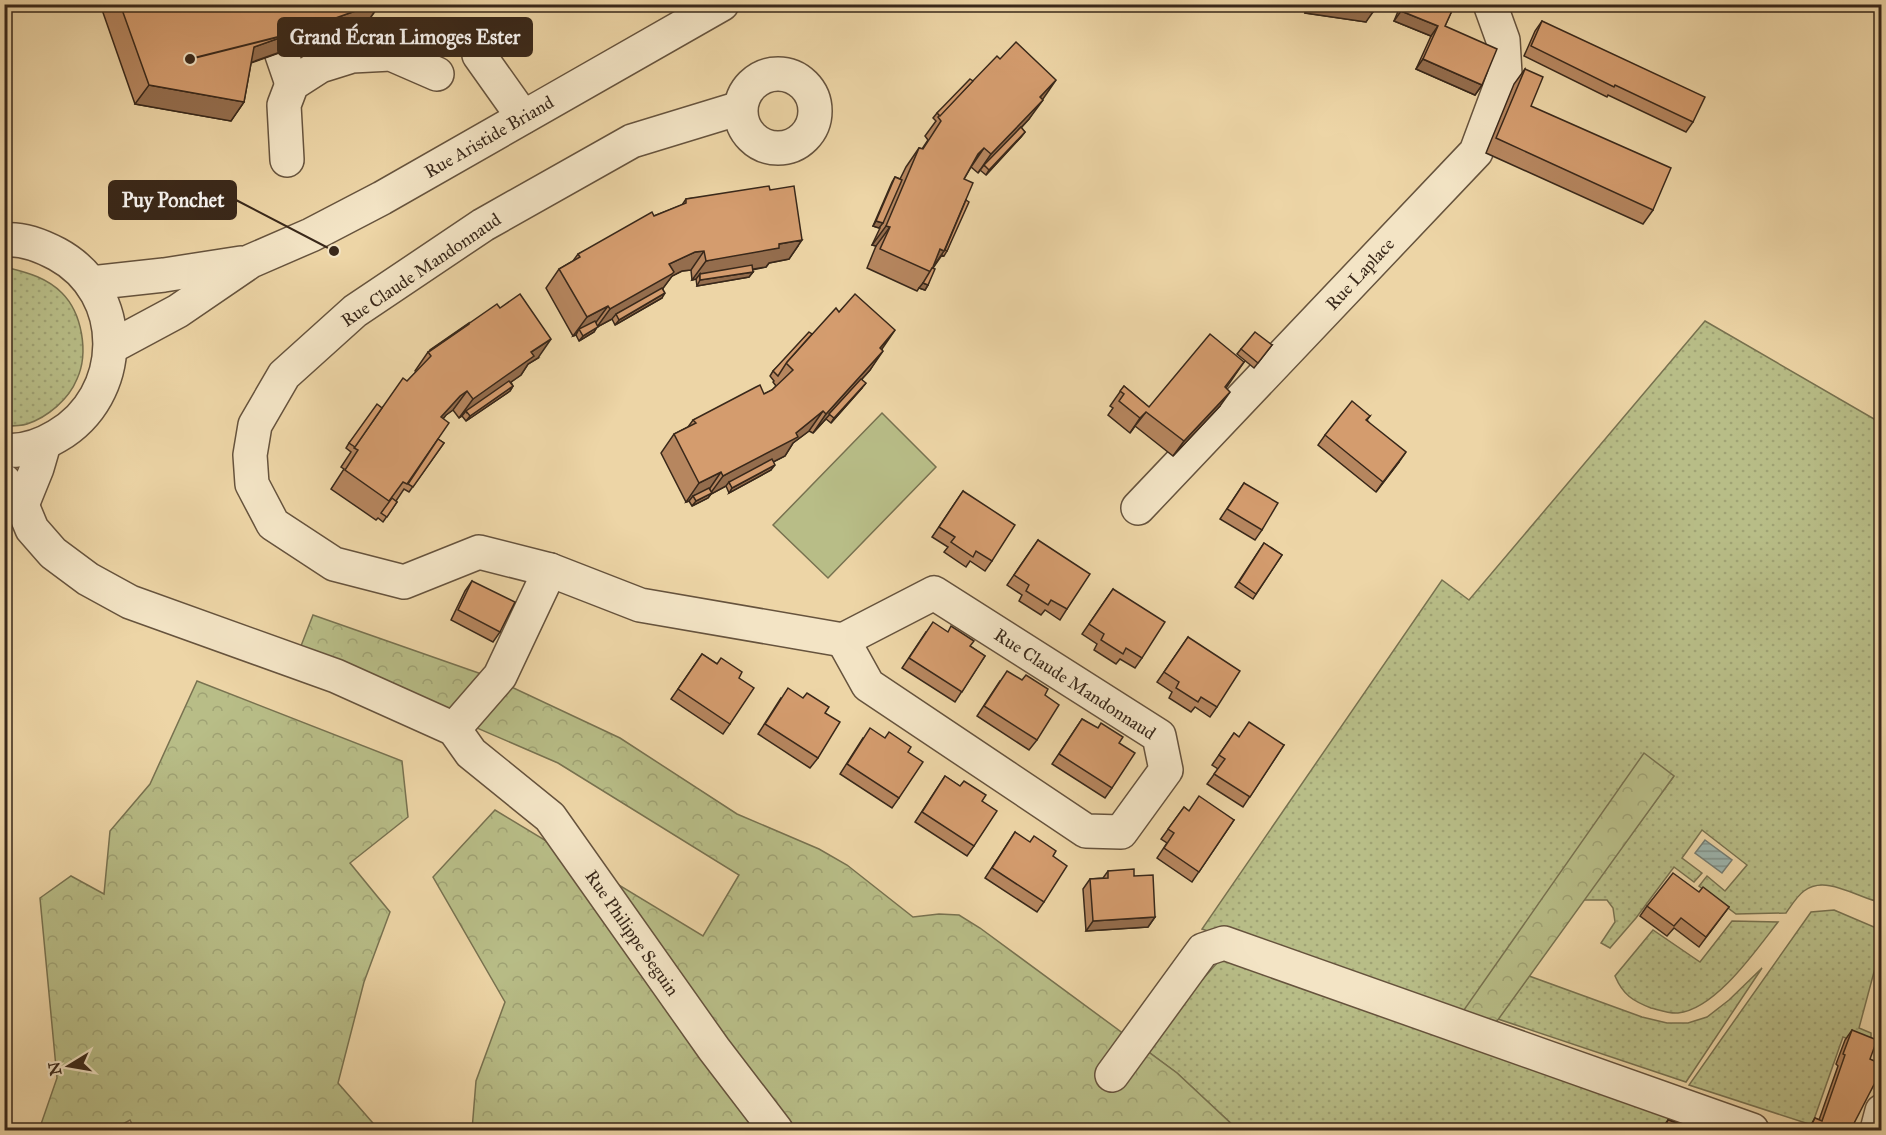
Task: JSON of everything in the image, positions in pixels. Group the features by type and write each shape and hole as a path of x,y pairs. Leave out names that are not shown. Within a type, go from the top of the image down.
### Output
{"street":[{"name":"Rue Aristide Briand","path":"111,347 178,311 251,261 311,235 382,198 722,4"},
{"name":"Rue Laplace","path":"1138,508 1476,152 1505,74 1503,40 1490,4"},
{"path":"281,52 292,84"},
{"path":"287,160 284,105 292,84 320,66 352,56 391,54 437,74"},
{"path":"479,56 523,117"},
{"name":"Rue Claude Mandonnaud","path":"740,108 632,141 483,225 355,311 284,375 255,425 250,455 252,484 273,524 334,564 404,582 479,552 550,570 640,605 843,640 934,593 1159,736 1166,770 1121,832 1086,831 868,686 843,640"},
{"path":"4,450 12,451 44,444 71,428 92,405 106,378 111,347 106,314 91,283 69,261 41,246 6,237"},
{"name":"Rue Aristide Briand","path":"91,283 164,275 251,261"},
{"path":"13,493 37,468 44,444"},
{"name":"Rue Philippe Seguin","path":"13,493 32,529 53,553 88,579 130,602 336,676 463,741 550,818 714,1049 776,1131"},
{"path":"463,741 500,676 550,570"},
{"path":"1112,1075 1203,950 1224,942 1752,1131"},
{"path":"1876,1131 1881,1111"}],"green space":[{"path":"5,268 37,277 50,283 62,293 69,301 79,322 83,346 81,369 69,393 43,417 16,426 5,426"},
{"path":"1705,321 1881,423 1882,894 1876,901 1840,888 1821,885 1804,891 1786,913 1736,914 1699,886 1707,876 1725,891 1747,865 1702,830 1682,858 1702,873 1694,882 1674,867 1636,918 1610,948 1601,943 1615,922 1613,908 1607,900 1583,900 1674,776 1459,1017 1202,929 1442,580 1469,600"},
{"path":"882,413 936,467 828,578 773,525"},
{"path":"313,615 490,677 620,738 737,814 819,849 847,865 913,917 939,914 959,915 1177,1073 1238,1130 472,1130 476,1081 505,1002 433,877 495,810 703,936 739,875 558,763 299,651"},
{"path":"197,681 402,761 408,817 350,863 390,912 364,982 338,1083 379,1130 135,1130 130,1120 112,1130 39,1130 57,1078 40,898 71,876 104,894 110,831 150,784"},
{"path":"1644,753 1674,776 1492,1028 1459,1017"},
{"path":"1834,910 1881,930 1881,946 1859,1028 1871,1033 1871,1047 1843,1037 1812,1125 1689,1085 1811,912"},
{"path":"1732,921 1778,922 1747,962 1721,990 1707,1001 1678,1013 1664,1012 1639,1003 1629,996 1618,983 1615,976 1653,930 1700,962"},
{"path":"1226,953 1730,1130 1238,1130 1177,1073 1142,1047"},
{"path":"1762,968 1686,1082 1498,1019 1529,976 1642,1017 1667,1023 1688,1023 1707,1017 1729,1000"}],"water":[{"path":"1705,840 1732,860 1722,873 1695,853"}],"building":[{"path":"120,4 375,4 254,47 244,102 149,85"},
{"path":"1325,4 1374,4 1373,12"},
{"path":"1403,4 1455,4 1445,26 1497,49 1482,85 1423,59 1438,26 1401,11"},
{"path":"1542,21 1705,97 1693,122 1615,85 1614,87 1531,46"},
{"path":"1016,42 1056,80 1040,97 1043,100 991,154 984,148 978,154 964,179 973,183 944,251 940,249 931,272 880,249 890,227 886,226 919,148 923,149 941,121 938,117 997,56 1000,59"},
{"path":"1525,69 1543,77 1531,106 1671,168 1653,210 1496,138"},
{"path":"970,79 973,81 940,116 937,113"},
{"path":"1021,127 1025,132 989,170 984,165"},
{"path":"895,177 902,180 883,223 876,221"},
{"path":"769,186 770,190 794,186 802,240 779,244 779,248 706,261 704,251 695,252 669,264 674,272 672,274 610,309 608,306 587,317 559,269 580,257 578,254 652,212 654,216 686,203 686,199"},
{"path":"966,200 969,202 947,251 945,250"},
{"path":"752,265 753,272 700,280 700,274"},
{"path":"932,268 935,269 928,285 923,283"},
{"path":"662,288 665,293 619,320 616,314"},
{"path":"520,294 551,339 531,352 534,356 473,399 467,391 460,396 441,417 449,423 407,484 403,482 389,501 345,470 358,450 354,448 403,378 407,381 431,356 428,352 497,304 500,308"},
{"path":"855,294 895,330 880,348 883,351 826,414 823,411 796,433 798,437 723,476 721,472 699,483 674,434 696,423 693,420 760,385 764,394 772,390 793,370 786,363 836,308 839,312"},
{"path":"595,321 598,327 583,336 579,329"},
{"path":"469,324 430,351 430,350"},
{"path":"809,332 812,334 787,362 778,376 773,371"},
{"path":"1255,332 1272,345 1258,363 1241,349"},
{"path":"1210,334 1244,362 1225,387 1230,392 1184,441 1146,412 1140,418 1119,401 1124,394 1120,391 1124,386 1149,407"},
{"path":"861,379 866,383 834,418 829,414"},
{"path":"509,381 513,386 470,416 466,411"},
{"path":"1352,401 1370,416 1366,420 1406,452 1383,482 1325,435"},
{"path":"377,404 382,408 355,447 349,443"},
{"path":"438,439 444,443 413,487 408,484"},
{"path":"772,459 775,465 732,488 729,482"},
{"path":"1244,483 1278,503 1262,530 1227,509"},
{"path":"709,488 712,493 696,501 693,496"},
{"path":"963,491 1015,525 992,561 976,551 973,557 951,542 955,537 939,527"},
{"path":"392,498 397,502 387,517 381,513"},
{"path":"1038,540 1090,574 1067,609 1051,600 1048,605 1026,591 1029,585 1014,575"},
{"path":"1264,543 1282,555 1256,594 1239,582"},
{"path":"472,581 515,602 500,632 458,610"},
{"path":"1113,589 1165,622 1142,658 1126,648 1123,654 1101,640 1104,634 1089,624"},
{"path":"933,622 948,632 951,626 974,641 970,646 985,656 962,692 909,658"},
{"path":"1188,637 1240,671 1217,707 1201,697 1198,702 1176,688 1179,682 1164,672"},
{"path":"702,654 717,664 721,658 742,672 739,678 754,688 730,724 678,689"},
{"path":"1007,671 1022,680 1026,675 1048,689 1045,695 1059,705 1037,740 984,706"},
{"path":"788,688 803,698 807,693 829,707 825,713 840,722 818,758 765,724"},
{"path":"1082,719 1098,728 1101,723 1123,737 1119,743 1135,753 1112,788 1059,754"},
{"path":"1249,722 1284,745 1250,797 1214,774 1225,759 1219,755 1234,733 1239,737"},
{"path":"870,728 885,738 889,732 911,747 908,752 923,762 899,798 847,764"},
{"path":"945,776 960,786 964,781 986,795 982,801 997,811 974,846 922,812"},
{"path":"1199,796 1234,820 1199,872 1164,848 1174,833 1168,829 1184,807 1189,811"},
{"path":"1015,832 1030,842 1034,836 1056,851 1053,856 1067,866 1044,902 992,868"},
{"path":"1134,869 1134,876 1153,875 1155,917 1093,921 1090,879 1108,878 1108,871"},
{"path":"1673,873 1699,892 1703,887 1729,907 1706,937 1681,918 1674,926 1647,906"},
{"path":"1852,1030 1877,1040 1870,1059 1881,1064 1881,1071 1850,1131 1835,1131 1820,1125 1819,1129 1811,1126 1815,1118 1822,1121"},
{"path":"1668,1120 1699,1131 1664,1131"}],"place":[{"name":"Grand Écran Limoges Ester","path":"190,59"},
{"name":"Puy Ponchet","path":"334,251"}]}
